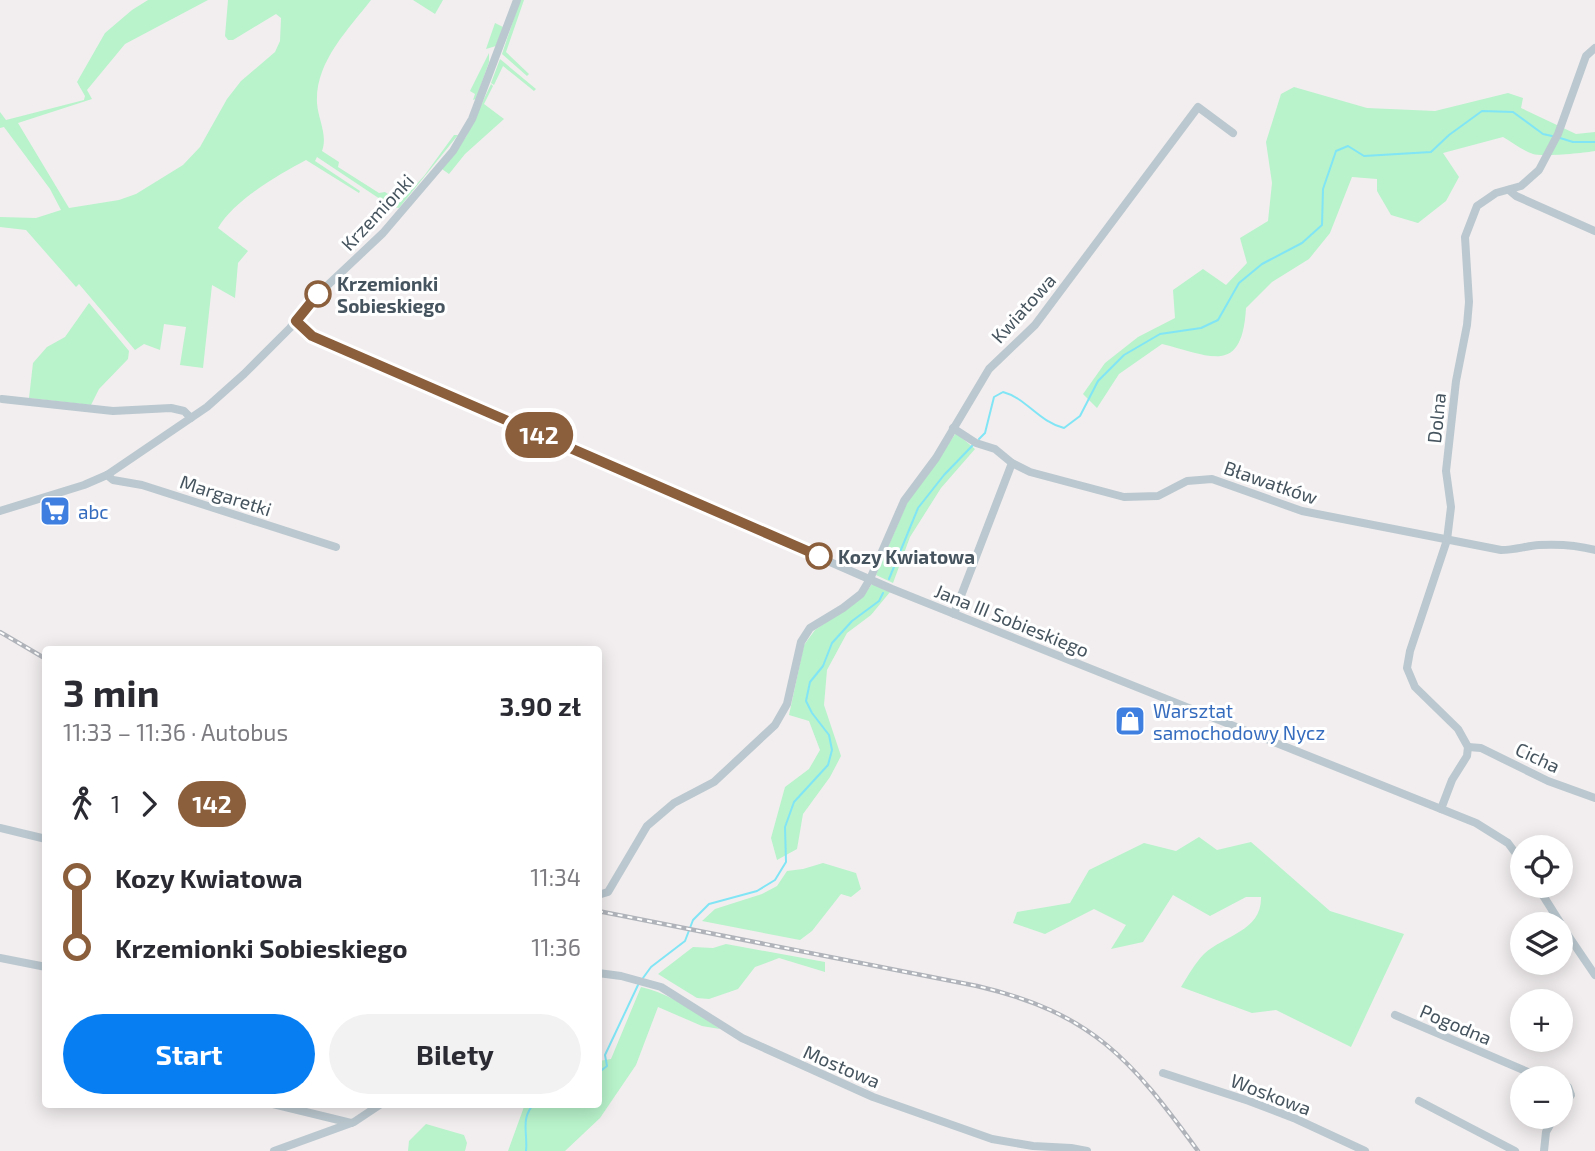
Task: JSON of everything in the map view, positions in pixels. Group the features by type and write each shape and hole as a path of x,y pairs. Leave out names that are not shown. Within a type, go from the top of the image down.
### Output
{"street":[{"name":"Krzemionki","path":"0,511 85,485 107,475 191,418 234,384 296,321 312,300 391,223 458,143 472,119 517,0"},
{"name":"Dolna","path":"1468,747 1458,729 1415,687 1407,668 1410,651 1447,540 1451,507 1446,471 1456,381 1469,302 1465,237 1477,206 1496,193 1521,186 1539,170 1558,134 1586,56 1595,48"},
{"name":"Kwiatowa","path":"602,894 608,892 647,826 674,803 715,782 775,725 787,704 800,642 810,628 861,594 904,501 936,458 989,369 1035,325 1198,107 1233,133"},
{"path":"1509,190 1516,196 1595,230"},
{"name":"Jana III Sobieskiego","path":"296,321 318,339 892,589 1488,828 1510,846"},
{"path":"2,399 114,411 172,408 184,411 191,418"},
{"name":"Bławatków","path":"953,428 976,443 995,449 1012,463 1030,472 1124,497 1158,496 1187,481 1212,479 1302,512 1447,540 1501,550 1557,544 1595,550"},
{"path":"954,614 1012,463"},
{"name":"Margaretki","path":"107,475 113,480 142,485 336,547"},
{"path":"1441,809 1468,747"},
{"name":"Cicha","path":"1468,747 1481,748 1549,781 1595,798"},
{"path":"0,828 42,838"},
{"path":"1573,942 1595,975"},
{"path":"0,958 42,966"},
{"name":"Mostowa","path":"602,974 661,987 742,1038 873,1097 992,1139 1087,1151"},
{"name":"Pogodna","path":"1395,1015 1514,1066"},
{"name":"Woskowa","path":"1163,1073 1297,1119 1365,1151"},
{"path":"1419,1101 1516,1151"},
{"path":"289,1108 351,1123"},
{"path":"274,1151 351,1123 375,1108"},
{"path":"1545,1151 1548,1129"}],"green space":[{"path":"148,0 208,0 125,44 87,90 92,99 18,123 69,208 119,200 136,194 183,165 200,147 227,99 241,81 275,52 280,41 281,18 276,14 233,40 228,40 225,36 228,0 371,0 327,60 321,74 317,103 323,133 322,151 339,162 338,167 379,193 385,192 400,202 424,176 454,135 458,135 399,208 392,207 317,157 315,161 360,191 359,193 306,160 245,198 218,228 248,251 238,263 235,298 212,285 203,368 180,365 186,327 164,324 160,350 144,344 135,350 79,284 76,287 26,230 0,227 0,217 36,218 61,210 50,189 4,127 0,128 0,112 6,120 84,100 85,96 77,82 105,33"},
{"path":"413,0 443,0 435,14"},
{"path":"520,0 524,0 506,52 529,74 527,76 502,54"},
{"path":"495,23 503,27 496,46 486,49"},
{"path":"489,53 489,62 476,99 473,100 475,94 470,91"},
{"path":"500,59 536,89 534,91 503,66 494,85 491,83"},
{"path":"491,84 493,86 484,104 504,119 465,154 449,174 442,169 466,137"},
{"path":"1294,87 1367,108 1435,111 1508,93 1523,98 1521,108 1576,134 1595,132 1595,151 1538,155 1525,151 1503,137 1443,153 1459,177 1446,201 1418,223 1391,215 1377,191 1377,179 1352,177 1330,233 1309,259 1272,282 1246,308 1243,330 1238,344 1231,352 1221,356 1209,356 1162,344 1119,374 1097,408 1083,394 1105,363 1138,337 1175,318 1173,290 1203,269 1226,285 1247,263 1240,238 1268,221 1272,183 1266,142 1281,94"},
{"path":"89,303 129,351 128,359 99,389 91,405 29,398 33,363 47,347 65,337"},
{"path":"956,433 975,449 941,488 910,537 893,583 876,575 907,503"},
{"path":"872,584 890,592 871,615 847,633 827,670 824,705 841,756 830,777 803,814 797,849 777,860 771,838 785,787 809,769 820,750 809,721 789,715 804,645 815,630 862,598"},
{"path":"1199,837 1217,850 1251,842 1330,911 1404,934 1351,1047 1276,1010 1252,1013 1181,987 1204,954 1249,925 1260,908 1261,897 1246,897 1210,916 1173,895 1143,942 1111,949 1126,925 1094,909 1045,934 1013,923 1017,912 1070,903 1089,870 1144,843 1176,851"},
{"path":"823,863 856,873 861,889 851,897 841,894 812,931 800,940 702,921 715,909 762,894 777,886 787,871"},
{"path":"726,944 825,962 825,972 779,958 755,967 738,989 709,999 697,998 658,974 693,947 713,948"},
{"path":"641,987 672,999 720,1029 702,1026 658,1007 636,1065 600,1118 565,1151 508,1151 524,1108 602,1108 602,1060 611,1059"},
{"path":"426,1124 464,1135 467,1143 465,1151 408,1151 409,1141"}],"waterway":[{"path":"979,439 985,433 994,397 1003,392 1019,399 1047,421 1064,428 1080,416 1098,381 1124,355 1160,334 1201,328 1218,320 1239,283 1262,264 1302,243 1322,225 1323,189 1336,151 1348,146 1364,156 1431,152 1482,111 1513,112 1543,134 1552,136"},
{"path":"1560,138 1573,142 1595,142"},
{"path":"889,579 918,508 944,475 973,445"},
{"path":"643,978 651,967 685,941 693,920 709,904 757,891 775,880 786,862 785,827 794,802 828,765 832,750 829,735 806,701 810,682 823,666 832,643 852,621 879,601 883,593"},
{"path":"602,1070 607,1066 605,1055 638,985"},
{"path":"526,1151 526,1121 531,1108"}],"railway":[{"path":"0,632 42,657"},
{"path":"602,912 977,986 1051,1010 1106,1044 1129,1065 1198,1151"}],"bus line":[{"name":"142","path":"318,294 296,321 312,336 819,556"}],"place":[{"name":"Krzemionki Sobieskiego","path":"318,294"},
{"name":"abc","path":"55,511"},
{"name":"Kozy Kwiatowa","path":"819,556"},
{"name":"Warsztat samochodowy Nycz","path":"1130,721"}]}
